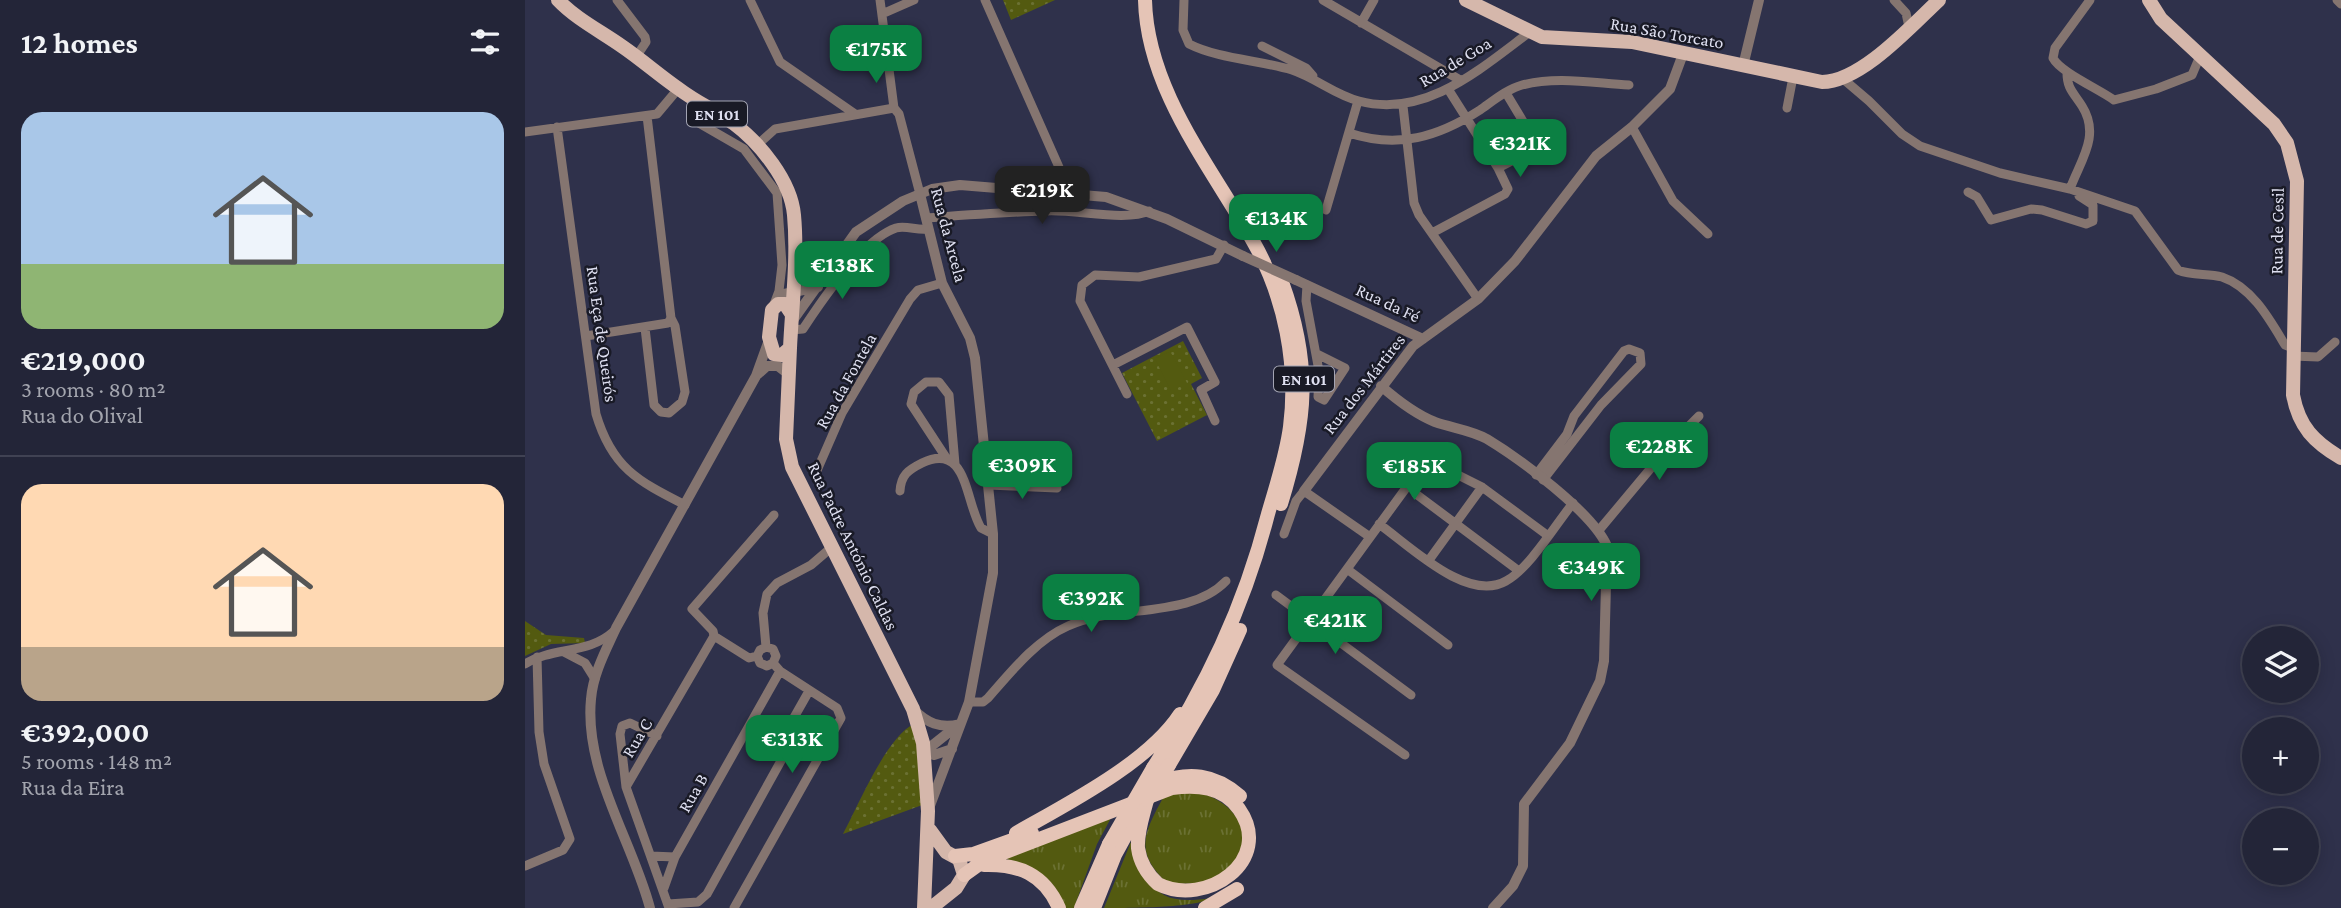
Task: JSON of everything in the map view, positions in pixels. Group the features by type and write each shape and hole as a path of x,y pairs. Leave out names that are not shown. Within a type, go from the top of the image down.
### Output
{"highway":[{"path":"1137,0 1143,38 1154,75 1175,108"},
{"name":"EN 101","path":"1081,908 1109,844 1205,685 1240,608 1287,446 1291,415 1291,372 1283,321 1268,273 1175,108 1159,69 1149,34 1145,0"},
{"name":"EN 101","path":"1135,826 1147,800 1213,690 1247,612 1299,437 1304,370 1299,339 1279,276 1178,95 1160,50 1153,0"},
{"path":"998,843 1118,770 1147,748 1177,718 1198,686 1205,685"},
{"path":"951,854 973,854 1171,779 1193,775 1209,777 1226,784 1250,810 1257,827 1258,845 1249,874 1240,887 1205,908"},
{"path":"964,875 979,865 1172,788 1192,786 1215,790 1234,803 1248,828 1246,858 1232,881 1219,890 1192,898 1177,895 1151,878 1141,863 1135,826"},
{"path":"1094,908 1135,826"},
{"path":"979,865 1006,864 1032,873 1044,883 1059,908"}],"main road":[{"name":"EN 101","path":"558,0 678,89 734,124 756,146 787,188 794,214 784,296 769,337 777,356"},
{"name":"Rua São Torcato","path":"1466,0 1530,32 1548,38 1632,42 1822,82 1842,78"},
{"path":"1842,78 1871,59 1939,0"},
{"name":"Rua de Cesil","path":"2148,0 2161,19 2274,124 2287,143 2294,163 2297,218 2293,395 2300,422 2313,440 2341,458"},
{"path":"777,356 791,322 784,296"},
{"name":"Rua Padre António Caldas","path":"777,356 788,377 786,439 792,467 913,709 924,752"},
{"name":"EN 101","path":"924,752 929,829 924,908"},
{"path":"929,829 962,864 964,875 956,888 931,908"},
{"path":"927,863 932,857 951,854"},
{"path":"927,883 933,889 949,891"}],"street":[{"path":"617,0 645,37 646,42 636,57"},
{"path":"750,0 780,62 855,114"},
{"name":"Rua da Arcela","path":"880,0 894,108 899,114 942,283 970,338 975,358 993,534 993,573 969,702 928,810"},
{"path":"882,14 914,0"},
{"path":"985,0 1070,192"},
{"name":"Rua de Goa","path":"1184,0 1183,30 1189,44 1314,77 1358,101 1403,106 1430,99 1448,89 1530,32"},
{"path":"1323,0 1460,80"},
{"path":"1361,23 1374,0"},
{"path":"1744,66 1759,0"},
{"path":"1894,0 1906,13 1909,27"},
{"path":"2090,0 2055,48 2055,62 2114,100 2156,89 2192,75 2200,55"},
{"path":"2337,0 2341,4"},
{"name":"Rua de Goa","path":"1262,46 1306,68 1314,77"},
{"name":"Rua dos Mártires","path":"1285,534 1297,501 1413,346 1478,299 1515,261 1596,156 1632,127 1670,89 1683,54"},
{"path":"2067,72 2069,90 2085,110 2091,141 2070,189"},
{"path":"1787,108 1793,77"},
{"path":"1842,78 1870,100 1910,141 1920,146 2000,173 2070,189 2135,211 2178,270 2222,277 2239,285 2293,352 2318,357 2335,342"},
{"path":"1349,133 1373,139 1407,141 1439,132 1467,119 1520,86 1546,80 1629,85"},
{"path":"525,132 657,114 678,89"},
{"path":"1432,233 1506,194 1506,184 1498,167 1448,89"},
{"path":"1498,167 1535,149 1536,143 1506,93"},
{"path":"694,100 692,119 744,149 777,193 783,239 779,291 784,296 818,287"},
{"path":"1326,211 1358,101"},
{"path":"1403,106 1414,203 1478,299"},
{"path":"756,146 775,129 894,108"},
{"path":"645,328 654,405 661,412 669,413 682,402 685,392 671,318 647,116"},
{"name":"Rua Eça de Queirós","path":"557,127 596,414 608,445 637,480 685,505"},
{"path":"1632,127 1673,201 1708,234"},
{"name":"Rua da Fé","path":"791,322 856,232 920,194 932,189 960,186 1070,192 1106,197 1149,211 1423,339"},
{"path":"1968,192 1977,197 1991,220 2031,209 2042,210 2079,223 2092,221 2093,205 2070,189"},
{"path":"791,322 803,329 865,249 896,228 1046,211 1089,211 1136,217 1149,211"},
{"path":"1127,394 1080,301 1082,285 1095,275 1139,277 1216,259 1224,245"},
{"name":"Rua da Fontela","path":"815,475 842,413 910,299 918,290 942,283"},
{"path":"1307,285 1306,301 1317,354 1318,397 1324,400 1345,368 1317,354"},
{"path":"586,336 645,328 668,323 671,318"},
{"path":"1113,365 1187,327 1215,382 1201,390 1215,421"},
{"path":"650,908 643,880 596,756 591,713 593,670 605,654 616,628 756,376 769,337"},
{"path":"1629,349 1640,353 1643,358 1641,364 1601,405 1540,478 1567,434 1574,416 1624,351 1629,349"},
{"path":"756,376 777,356"},
{"path":"951,461 950,395 939,382 926,382 914,392 911,404 951,461 981,528 993,534"},
{"path":"1381,386 1423,416 1485,438 1573,503 1600,529 1607,546 1609,566 1604,661 1600,681 1570,743 1524,804 1524,866 1513,886 1493,908"},
{"path":"1600,529 1671,444 1699,416"},
{"path":"899,491 909,470 937,457 951,461"},
{"path":"1405,755 1277,665 1379,524 1430,461 1482,487 1548,535"},
{"path":"988,485 1057,488"},
{"path":"1429,560 1482,487"},
{"path":"1304,491 1370,537"},
{"path":"1416,494 1520,571"},
{"path":"1379,524 1454,578 1490,586 1506,581 1520,571 1573,503"},
{"path":"757,656 749,657 714,636 713,631 692,609 774,515"},
{"path":"767,647 763,613 767,594 777,583 835,554"},
{"path":"811,565 835,554"},
{"path":"1347,569 1448,645"},
{"path":"969,702 983,702 1033,651 1067,626 1129,611 1196,601 1213,595 1226,581"},
{"path":"1276,595 1411,695"},
{"path":"593,670 583,656 591,645 616,628"},
{"name":"Rua C","path":"626,787 714,636"},
{"path":"525,664 537,657 591,645 605,654"},
{"path":"767,647 773,649 776,656 773,663 767,666 760,663 757,656 760,650 767,647"},
{"path":"562,651 593,670"},
{"path":"525,866 563,850 570,839 548,779 541,748 537,657"},
{"path":"734,908 841,718 837,708 780,671 773,663"},
{"name":"Rua B","path":"664,888 675,857 780,671"},
{"path":"657,736 630,723 622,726 620,734 626,787 664,888 668,906 698,902 706,894 792,741 792,721 809,691"},
{"path":"913,709 930,723 940,726 960,724"},
{"path":"924,752 960,724"},
{"path":"924,752 934,755 952,749"},
{"path":"651,856 675,857"}],"green space":[{"path":"1003,0 1055,0 1011,20"},
{"path":"1183,341 1202,378 1191,384 1207,415 1157,441 1122,373"},
{"path":"1170,351 1187,383 1171,391 1155,359"},
{"path":"525,621 546,635 584,638 585,643 551,644 525,656"},
{"path":"914,724 925,804 843,834 884,757 904,731"},
{"path":"1191,791 1224,804 1233,812 1243,832 1243,844 1238,860 1218,883 1168,884 1157,873 1146,852 1147,832 1164,796"},
{"path":"1112,816 1097,844 1074,908 1064,908 1056,889 1042,874 1005,859"},
{"path":"1135,832 1143,864 1154,887 1175,899 1211,898 1177,906 1104,908"}]}
